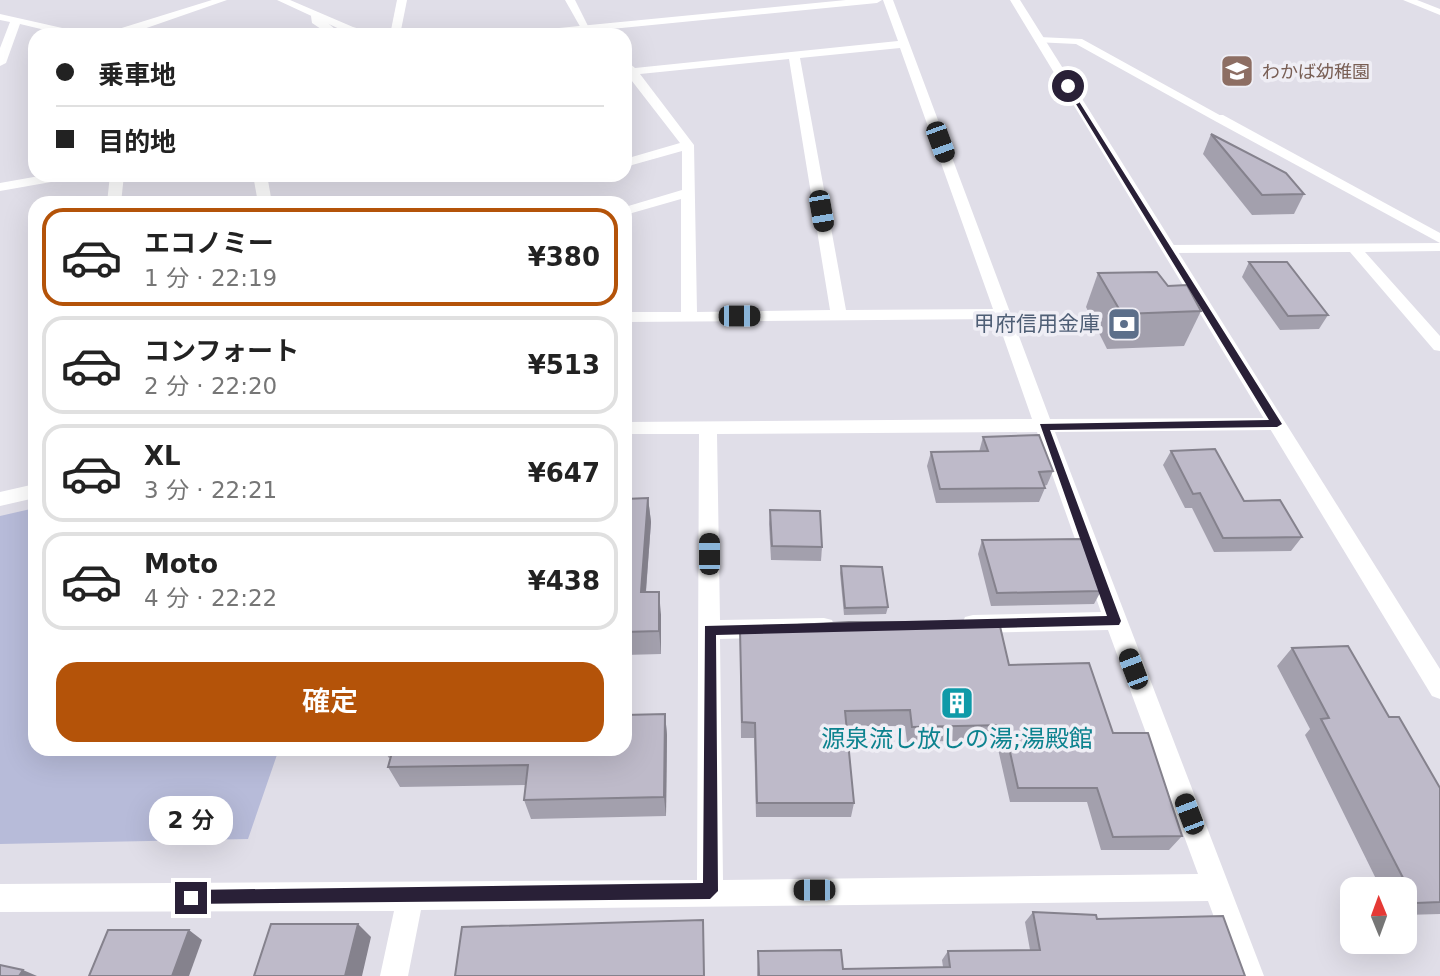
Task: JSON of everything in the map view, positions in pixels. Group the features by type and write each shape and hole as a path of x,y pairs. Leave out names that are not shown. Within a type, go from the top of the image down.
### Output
{"street":[{"path":"167,28 187,0"},
{"path":"130,28 222,0"},
{"path":"282,0 345,28"},
{"path":"397,28 402,0"},
{"path":"570,0 586,28"},
{"path":"626,28 832,2 877,0"},
{"path":"888,0 1115,621 1250,976"},
{"path":"1015,0 1440,689"},
{"path":"1408,0 1440,12"},
{"path":"316,16 316,20 327,28"},
{"path":"0,17 50,28"},
{"path":"0,63 16,20"},
{"path":"1039,40 1078,41 1440,239"},
{"path":"632,67 903,44"},
{"path":"794,55 839,315"},
{"path":"632,72 688,145 689,316"},
{"path":"632,161 688,145"},
{"path":"0,187 28,182"},
{"path":"632,209 689,192"},
{"path":"1169,249 1440,247"},
{"path":"1354,248 1440,346"},
{"path":"632,317 1005,314"},
{"path":"632,428 1277,424"},
{"path":"708,427 710,891"},
{"path":"0,499 28,493"},
{"path":"947,625 1115,621"},
{"path":"710,630 850,627"},
{"path":"0,898 410,897 710,891 1217,887"},
{"path":"394,976 410,897"}],"shaded area":[{"path":"28,510 28,756 277,756 248,839 0,844 0,516"}],"building":[{"path":"1211,134 1286,173 1304,194 1262,195"},
{"path":"1249,262 1287,262 1328,315 1288,316"},
{"path":"1157,272 1168,286 1187,285 1201,311 1122,314 1098,273"},
{"path":"1039,435 1053,471 1039,472 1045,488 940,489 931,452 988,451 983,437"},
{"path":"1215,449 1244,501 1280,500 1302,537 1223,538 1200,493 1193,494 1171,451"},
{"path":"648,498 641,592 659,592 659,631 632,632 632,499"},
{"path":"770,510 820,511 822,547 772,546"},
{"path":"1082,539 1101,591 997,593 982,540"},
{"path":"841,566 882,567 888,607 845,608"},
{"path":"849,622 999,622 1009,665 1089,663 1113,733 1148,733 1182,836 1113,837 1097,788 1018,788 1004,725 912,727 910,710 845,711 854,803 757,803 755,723 742,722 740,630 798,630 798,625"},
{"path":"1348,646 1389,717 1399,717 1440,788 1440,902 1418,903 1418,877 1403,877 1321,719 1329,718 1292,648"},
{"path":"665,714 664,797 524,800 528,765 388,767 391,756 632,756 632,715"},
{"path":"1033,912 1096,915 1097,919 1223,916 1245,976 759,976 758,951 841,950 843,969 950,967 948,951 1040,950"},
{"path":"703,920 704,976 455,976 462,927"},
{"path":"271,924 358,924 345,976 254,976"},
{"path":"108,930 189,930 172,976 89,976"},
{"path":"0,965 23,970 19,976 0,976"}],"place":[{"name":"わかば幼稚園","path":"1237,71"},
{"name":"甲府信用金庫","path":"1124,324"},
{"name":"源泉流し放しの湯;湯殿館","path":"957,703"}],"route":[{"path":"191,898 710,891 710,630 1115,621 1044,427 1277,424 1068,86"}]}
